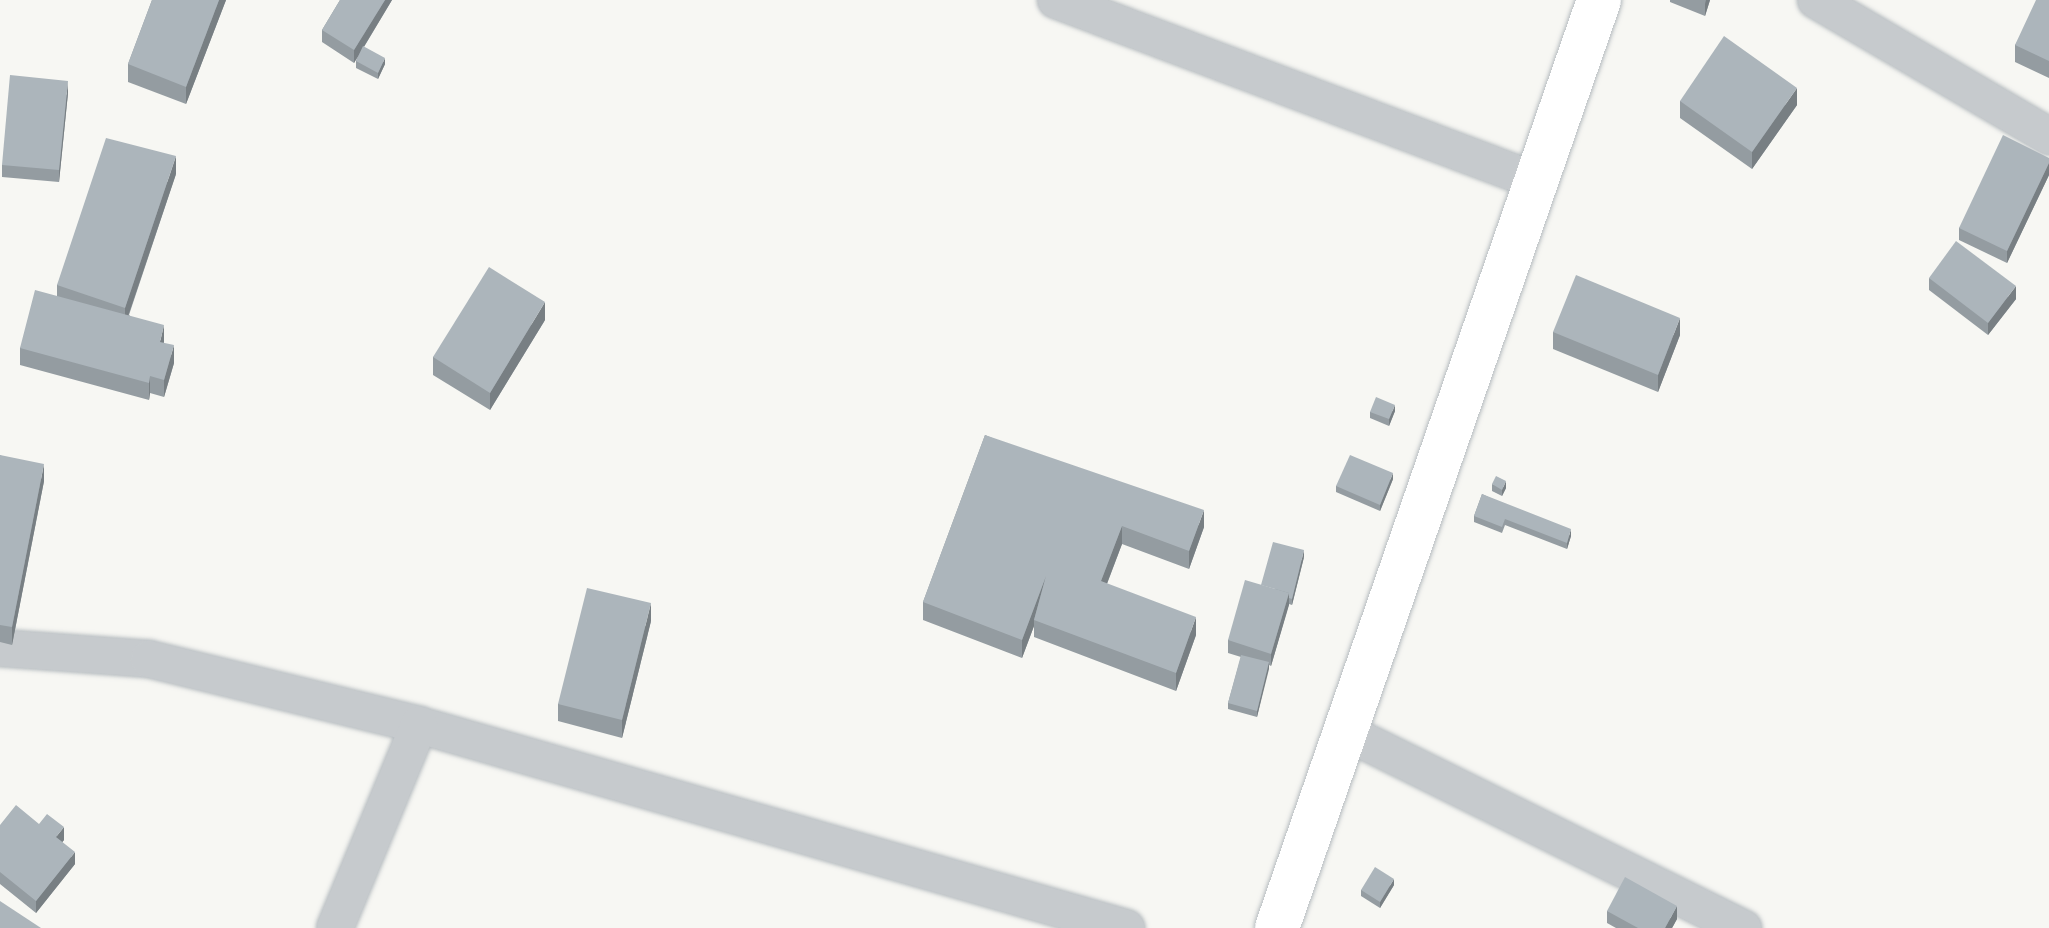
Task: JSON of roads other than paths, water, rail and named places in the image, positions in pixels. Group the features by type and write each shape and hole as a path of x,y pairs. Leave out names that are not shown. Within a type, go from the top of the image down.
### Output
{"street":[{"path":"1056,0 1536,181"},
{"path":"1277,928 1348,733 1599,0"},
{"path":"1816,0 2049,136"},
{"path":"3,656 149,659 419,725 1126,928"},
{"path":"335,928 419,725"},
{"path":"1348,733 1743,928"}]}
